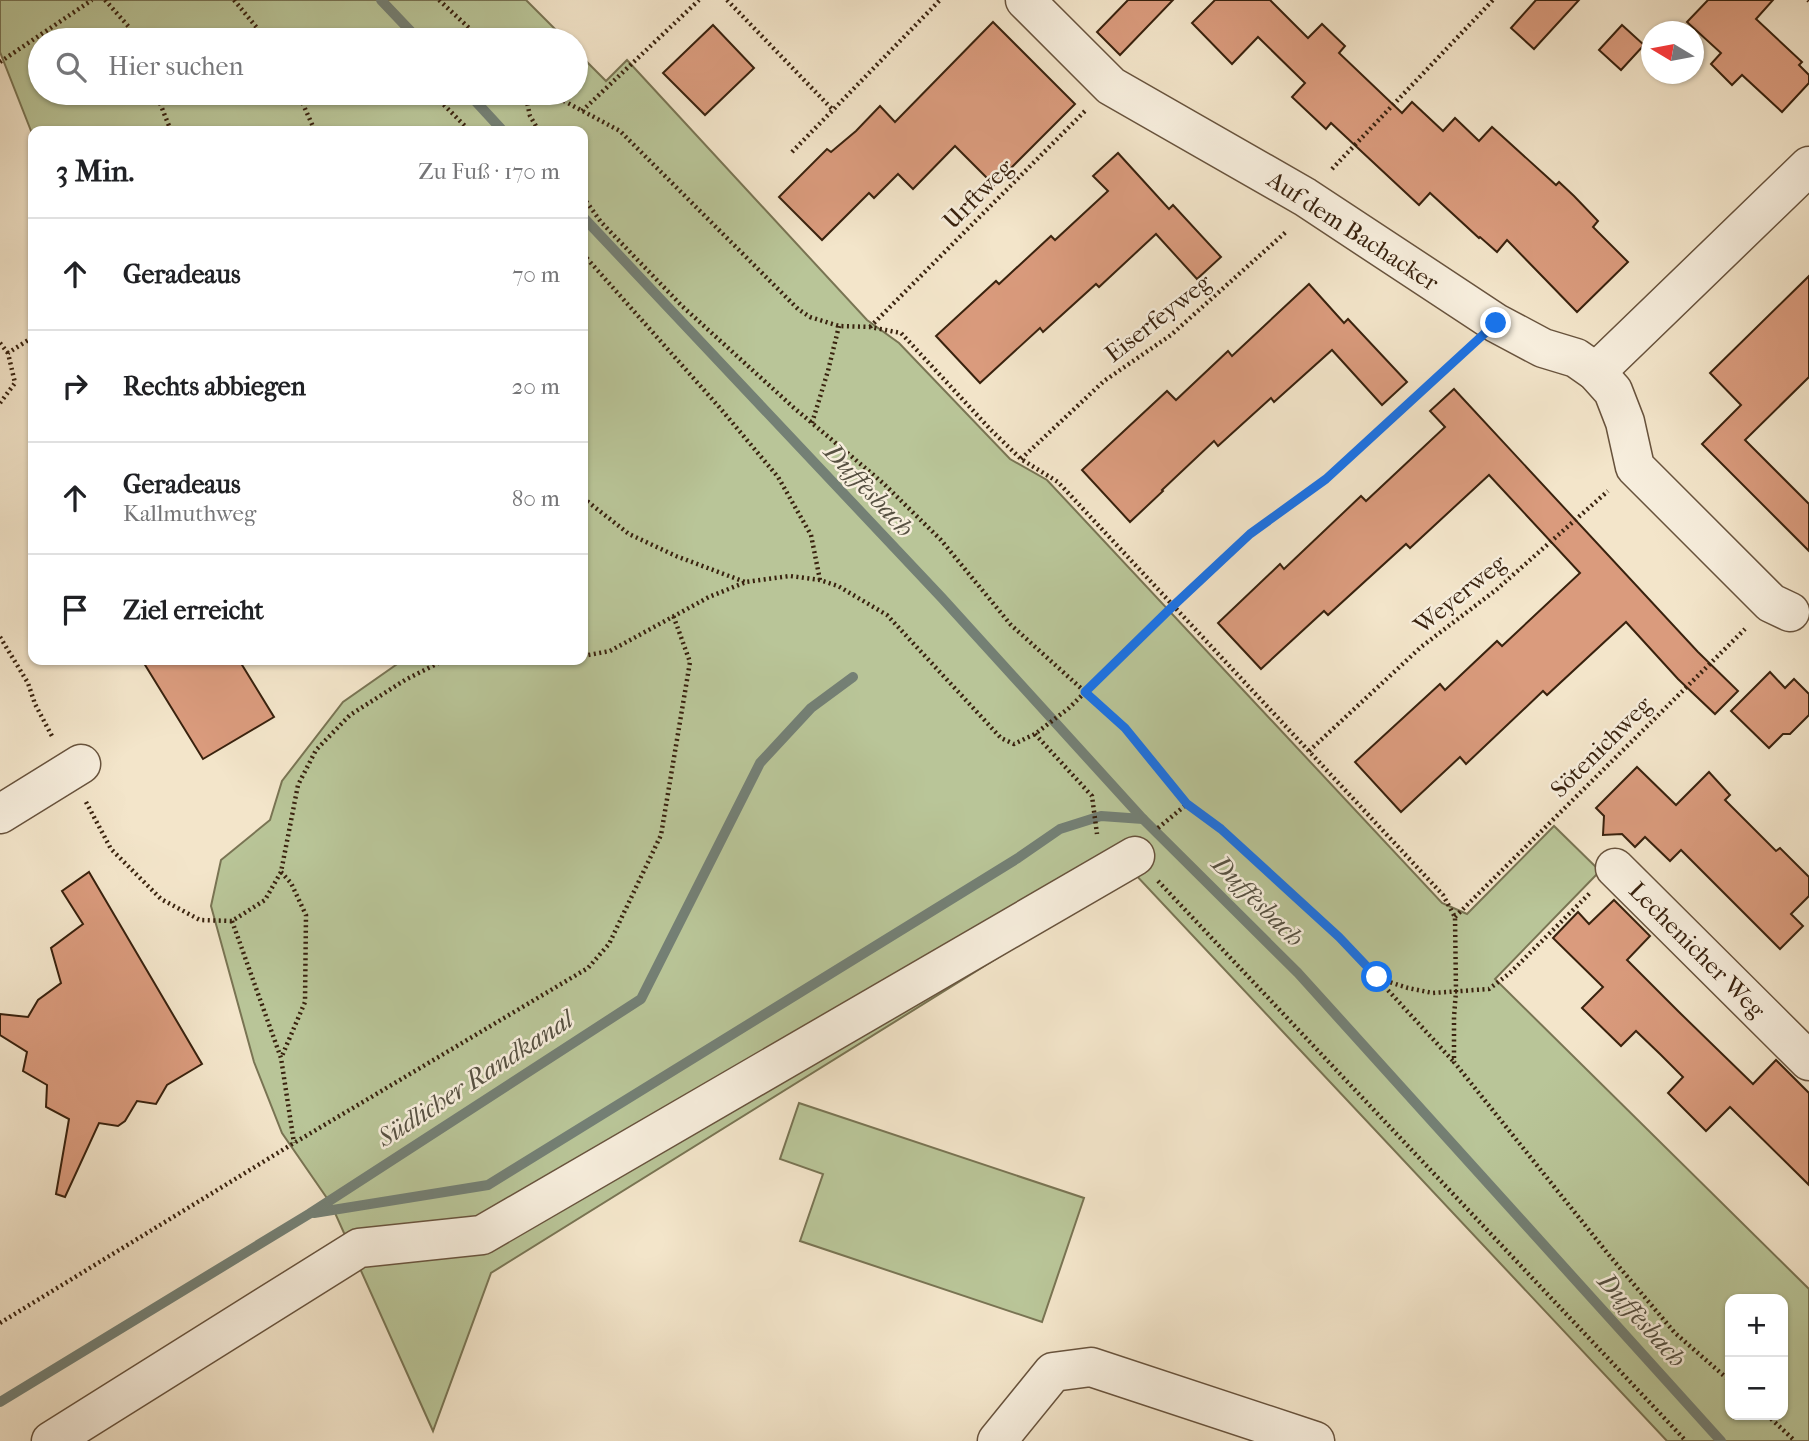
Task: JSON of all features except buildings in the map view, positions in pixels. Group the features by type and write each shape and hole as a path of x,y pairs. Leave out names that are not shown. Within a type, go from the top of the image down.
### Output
{"street":[{"name":"Auf dem Bachacker","path":"1025,0 1111,86 1311,201 1496,323 1543,348 1576,358 1596,372 1613,391 1625,422 1635,467"},
{"path":"1596,372 1809,166"},
{"path":"1635,467 1780,607"},
{"path":"0,814 81,764"},
{"path":"51,1441 359,1248 482,1235 1135,856"},
{"name":"Lechenicher Weg","path":"1615,868 1809,1061"},
{"path":"997,1441 1053,1372 1090,1367 1315,1441"}],"path":[{"path":"50,28 92,0"},
{"path":"105,0 129,28"},
{"path":"234,0 257,28"},
{"path":"439,0 469,28"},
{"path":"582,111 699,0"},
{"path":"727,0 833,110"},
{"path":"792,152 940,0"},
{"name":"Eiserfeyweg","path":"1021,459 1104,382 1171,335 1311,201 1493,0"},
{"path":"0,61 28,42"},
{"name":"Urftweg","path":"870,327 1111,86"},
{"path":"161,105 169,126"},
{"path":"303,105 313,126"},
{"path":"444,105 465,126"},
{"path":"528,105 536,126"},
{"path":"571,105 620,131 798,309 810,317 839,326 870,327 901,333 1021,459 1058,482 1443,895 1455,917 1454,1062"},
{"path":"588,204 601,222 681,306 883,483 940,540 1011,625 1125,728 1187,804 1221,829 1339,937 1454,1062 1675,1333 1725,1377"},
{"path":"588,260 778,477 811,535 820,580"},
{"path":"588,655 610,651 673,615 746,582 790,576 820,580 838,586 887,615 1001,738 1014,744 1035,734 1069,708 1250,534 1326,479 1496,323"},
{"path":"812,423 839,326"},
{"path":"8,353 28,340"},
{"path":"0,343 8,353 15,383 0,403"},
{"name":"Weyerweg","path":"1309,751 1421,647 1496,590 1635,467"},
{"path":"588,502 629,534 676,556 746,582"},
{"name":"Sötenichweg","path":"1455,917 1780,607"},
{"path":"0,1323 294,1143 588,968 609,944 660,835 690,662 673,615"},
{"path":"294,1143 281,1058 232,921 265,900 281,872 298,785 316,750 350,715 434,665"},
{"path":"1035,734 1092,796 1097,834 1105,849 1135,856 1686,1441"},
{"path":"1174,814 1187,804"},
{"path":"1377,977 1433,993 1489,989 1510,973 1615,868"},
{"path":"281,872 291,883 306,915 305,1002 281,1058"},
{"path":"1772,1420 1795,1441"}],"green space":[{"path":"0,0 526,0 554,28 28,28 28,105 588,105 588,63 606,81 627,60 867,320 899,343 1010,459 1047,480 1442,903 1467,914 1554,826 1600,871 1495,979 1809,1289 1809,1441 1667,1441 1134,873 491,1273 433,1431 331,1204 282,1133 254,1062 211,906 221,860 270,820 282,781 343,702 396,665 588,665 588,126 29,126 0,52"},
{"path":"799,1103 1084,1198 1042,1322 800,1241 823,1174 780,1159"}],"waterway":[{"name":"Duffesbach","path":"381,0 408,28"},
{"name":"Duffesbach","path":"479,105 498,126"},
{"name":"Duffesbach","path":"588,222 942,598 1143,819 1298,973 1721,1441"},
{"name":"Südlicher Randkanal","path":"0,1402 309,1214 641,999 760,763 811,708 853,677"},
{"path":"314,1213 488,1185 1018,858 1060,829 1101,816 1143,819"}],"route":[{"path":"1377,977 1339,937 1221,829 1187,804 1125,728 1085,692 1250,534 1326,479 1496,323"}]}
